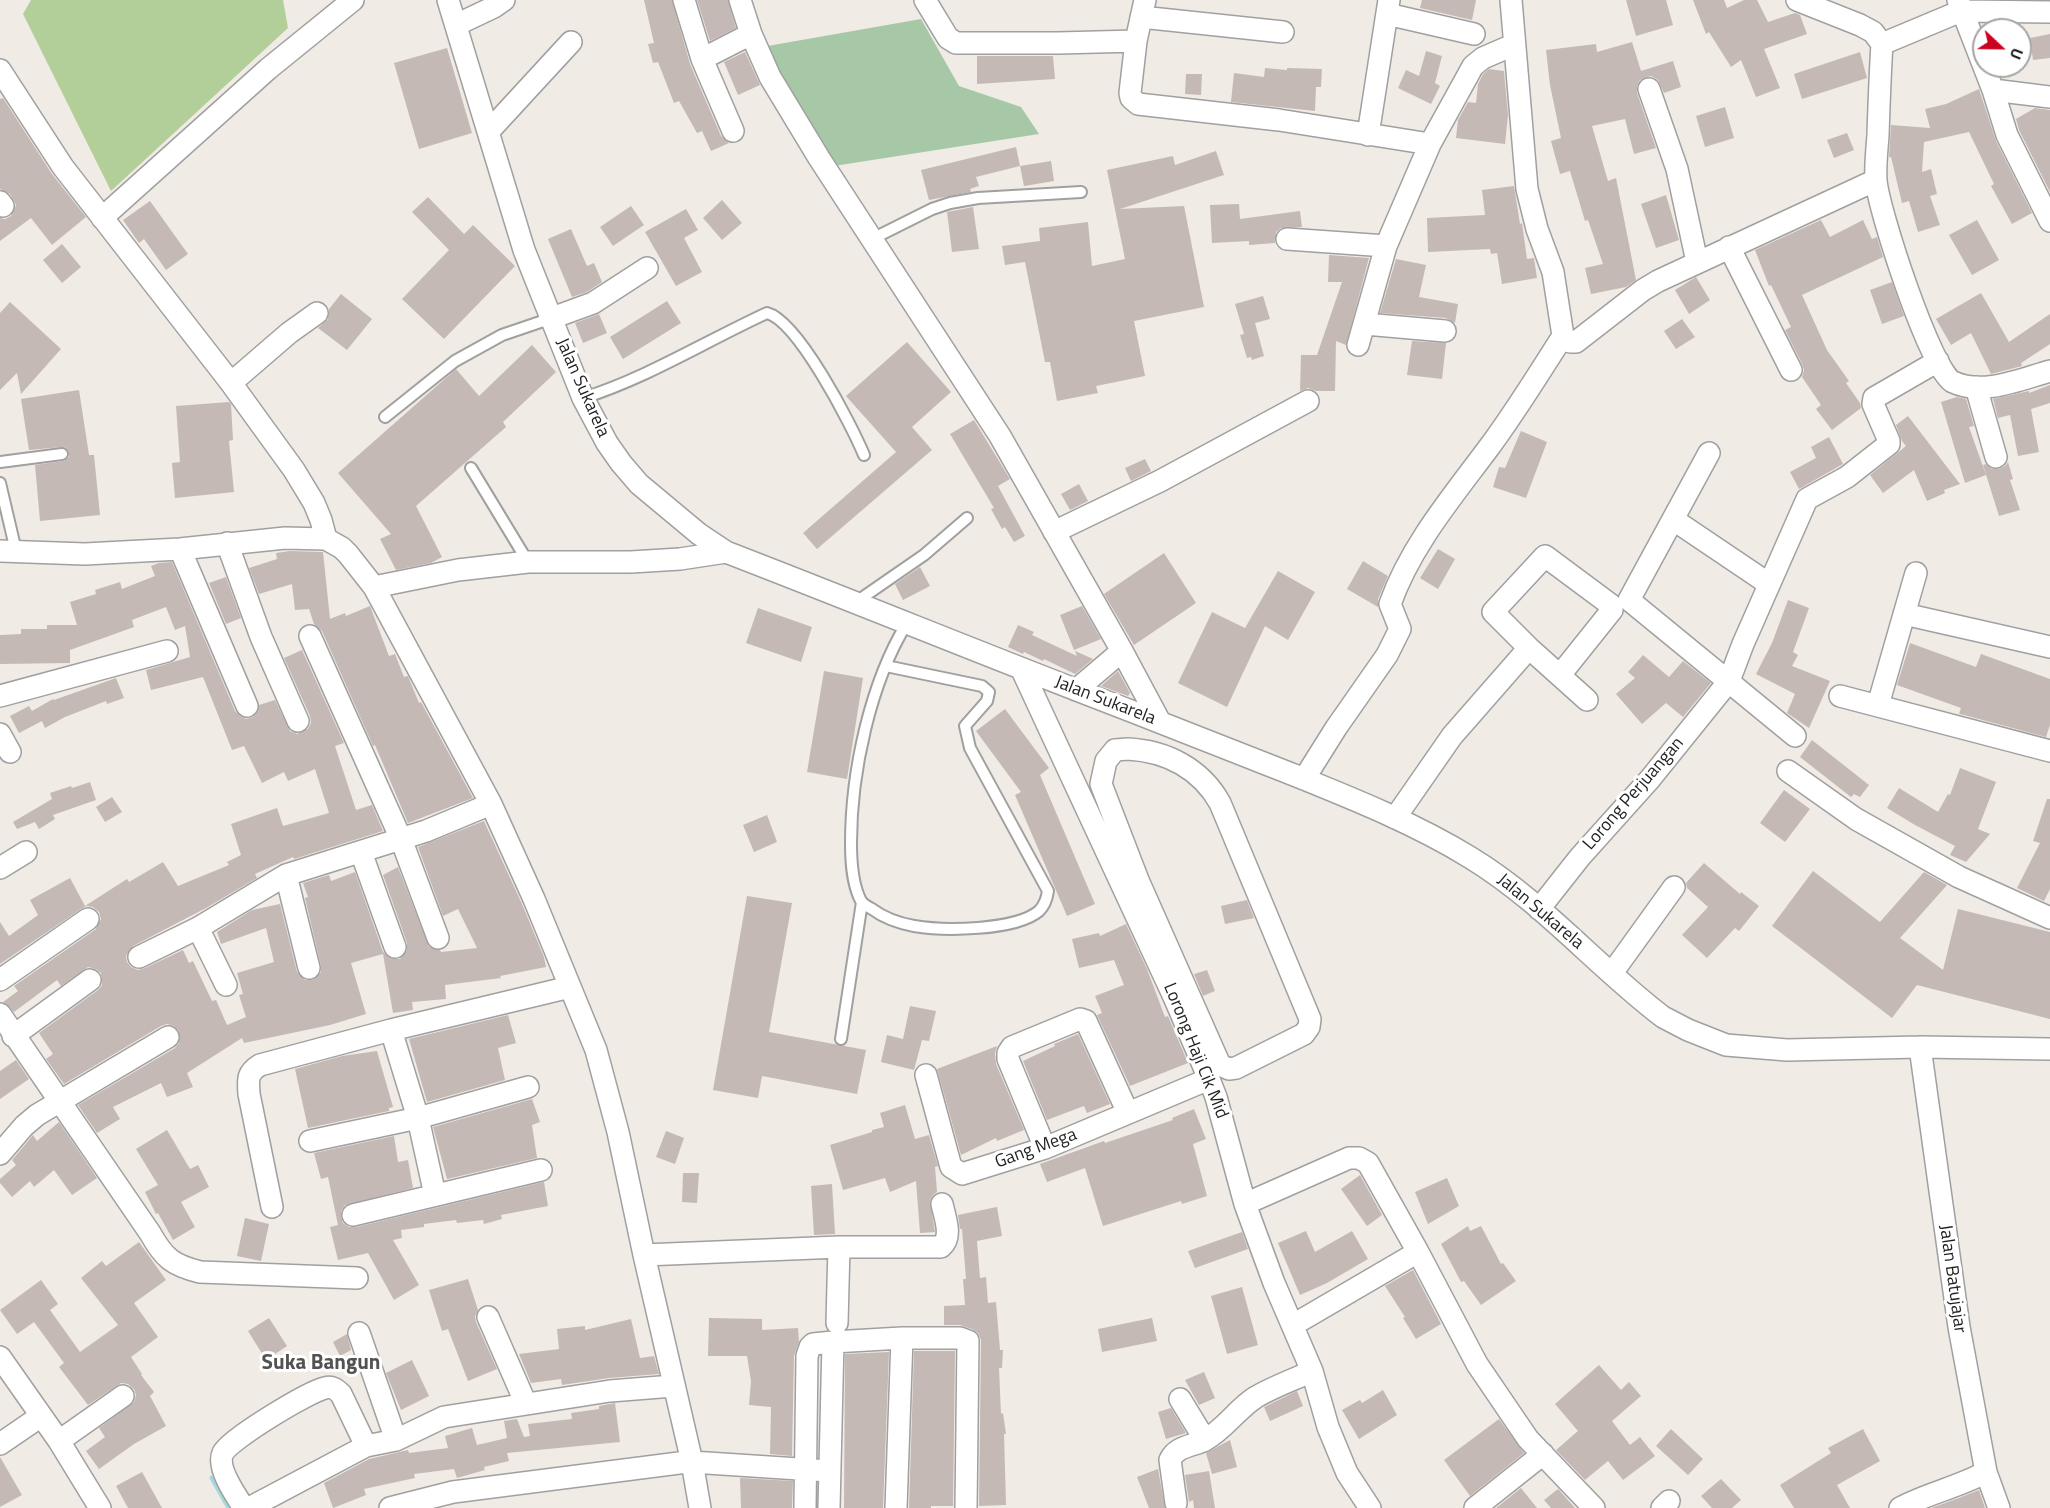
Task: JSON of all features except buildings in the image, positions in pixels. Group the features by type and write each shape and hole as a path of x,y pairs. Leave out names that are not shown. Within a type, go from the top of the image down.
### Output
{"street":[{"path":"102,218 268,69 353,0"},
{"name":"Jalan Sukarela","path":"448,0 524,250 583,398 607,443 639,484 699,534 726,552 1304,779 1395,818 1473,859 1504,880 1650,1006 1670,1020 1726,1045 1787,1050 1920,1047 2050,1049"},
{"path":"456,25 504,0"},
{"path":"684,0 702,59 733,130"},
{"path":"740,0 751,34 770,77 819,158 1000,436 1160,722"},
{"path":"926,0 948,38 956,43 1136,41"},
{"path":"1511,0 1513,45 1520,94 1522,146 1527,189 1537,229 1555,280 1563,336 1570,342 1576,342 1643,290 1697,262 1876,180"},
{"path":"1797,0 1860,25 1872,32 1882,44 1876,180 1881,209 1928,342 1946,376 1951,381 1976,387 2003,385 2050,371"},
{"path":"1882,44 1960,5 2050,12"},
{"path":"1960,5 1993,90 2007,135 2050,221"},
{"path":"1368,135 1388,7 1474,34"},
{"path":"1283,32 1143,9 1136,41 1131,98 1138,104 1280,120 1430,144"},
{"path":"702,59 751,34"},
{"path":"489,131 571,42"},
{"path":"1358,345 1386,246 1430,144 1473,66 1483,58 1513,45"},
{"path":"0,70 63,167 231,383 304,485 321,520 326,539"},
{"path":"1649,89 1677,169 1697,262"},
{"path":"1993,90 2050,97"},
{"path":"1287,239 1386,246"},
{"path":"1729,247 1791,370"},
{"path":"552,318 593,303 648,268"},
{"path":"231,383 289,333 317,313"},
{"path":"1365,324 1445,331"},
{"path":"1304,779 1387,655 1400,629 1390,604 1396,587 1436,518 1492,444 1563,336"},
{"path":"1725,677 1743,644 1807,499 1847,477 1887,446 1889,441 1873,404 1874,398 1938,361"},
{"path":"1976,387 1996,457"},
{"path":"1054,532 1161,481 1308,401"},
{"path":"1709,453 1629,600 1795,736"},
{"path":"1725,677 1763,580 1794,514"},
{"path":"1674,520 1763,580"},
{"path":"8,551 85,554 180,549 285,538 326,539 342,548 374,586 491,804 534,899 596,1050 607,1084 673,1386 692,1462 700,1508"},
{"path":"226,543 261,637 298,722"},
{"path":"180,549 247,706"},
{"path":"374,586 458,570 528,562 631,562 680,559 726,552"},
{"path":"1560,675 1612,610 1611,605 1546,556 1493,611 1529,648 1587,700"},
{"path":"1878,705 1916,573"},
{"path":"1904,614 2050,647"},
{"path":"310,636 401,839 438,938"},
{"path":"1395,818 1452,736 1529,648"},
{"path":"0,696 167,651"},
{"path":"1076,690 1122,651"},
{"name":"Lorong Haji Cik Mid","path":"1022,670 1174,997 1209,1080 1216,1097 1245,1204 1274,1283 1312,1371 1335,1446 1347,1473 1370,1508"},
{"name":"Lorong Perjuangan","path":"1539,909 1580,857 1650,779 1725,677"},
{"path":"1840,696 2050,751"},
{"path":"1181,763 1193,735"},
{"path":"1115,750 1141,750 1181,763 1204,780 1220,803 1310,1019 1309,1027 1304,1034 1232,1069 1226,1069 1220,1065 1138,880 1101,784 1106,761 1115,750"},
{"path":"1788,771 1856,819 1959,877 2050,918"},
{"path":"139,957 198,928 286,875 426,831 491,804"},
{"path":"0,868 26,852"},
{"path":"361,852 395,946"},
{"path":"286,875 309,968"},
{"path":"1612,973 1674,887"},
{"path":"0,980 88,918"},
{"path":"198,928 226,985"},
{"path":"13,1036 90,980"},
{"path":"272,1207 249,1094 248,1081 251,1071 260,1065 391,1030 570,987"},
{"path":"0,1014 150,1233 161,1253 176,1264 200,1272 357,1278"},
{"path":"1045,1148 1008,1059 1008,1053 1012,1047 1080,1019 1086,1021 1128,1113"},
{"path":"391,1030 418,1118 435,1195"},
{"path":"3,1142 37,1114 168,1037"},
{"name":"Jalan Batujajar","path":"1920,1047 1959,1327 1986,1472 1999,1508"},
{"name":"Gang Mega","path":"926,1075 951,1167 957,1172 967,1173 1045,1148 1209,1080"},
{"path":"310,1141 418,1118 528,1087"},
{"path":"1245,1204 1348,1158 1359,1158 1368,1163 1418,1251 1477,1364 1528,1439 1594,1508"},
{"path":"353,1215 541,1170"},
{"path":"644,1255 839,1247 941,1247 947,1241 948,1235 942,1204"},
{"path":"828,1508 839,1247"},
{"path":"1293,1325 1418,1251"},
{"path":"488,1317 526,1404"},
{"path":"359,1333 396,1440"},
{"path":"804,1508 807,1352 813,1344 835,1333 902,1338 960,1338 968,1341 966,1508"},
{"path":"896,1508 902,1338"},
{"path":"0,1358 59,1441 100,1508"},
{"path":"1176,1503 1170,1460 1172,1454 1205,1440 1224,1427 1255,1398 1312,1371"},
{"path":"249,1508 366,1446 396,1440 444,1417 610,1391 673,1386"},
{"path":"244,1508 231,1487 222,1465 223,1453 240,1436 313,1393 327,1387 336,1389 341,1394 366,1446"},
{"path":"59,1441 123,1396"},
{"path":"1180,1399 1205,1440"},
{"path":"0,1444 41,1416"},
{"path":"1475,1508 1543,1454"},
{"path":"390,1508 453,1492 692,1462 830,1471"},
{"path":"1900,1508 1974,1479 1986,1472"}],"lane":[{"path":"872,238 932,209 950,203 978,198 1081,192"},
{"path":"583,398 607,391 767,313 776,317 807,352 830,387 864,455"},
{"path":"385,417 454,361 502,335 552,318"},
{"path":"0,462 62,453"},
{"path":"471,468 528,562"},
{"path":"0,483 8,551"},
{"path":"855,603 924,555 967,518"},
{"path":"841,1039 862,902 851,868 851,814 857,763 869,716 886,666 907,623"},
{"path":"862,902 884,918 914,926 953,929 981,928 1018,920 1037,913 1043,906 1048,891 970,748 965,726 987,701 988,692 982,686 886,666"}],"green space":[{"path":"31,0 283,0 288,28 111,191 23,14"},
{"path":"921,19 959,86 1021,107 1039,134 821,168 762,47"}],"waterway":[{"path":"212,1478 229,1508"}],"district":[{"name":"Suka Bangun","path":"321,1364"}]}
